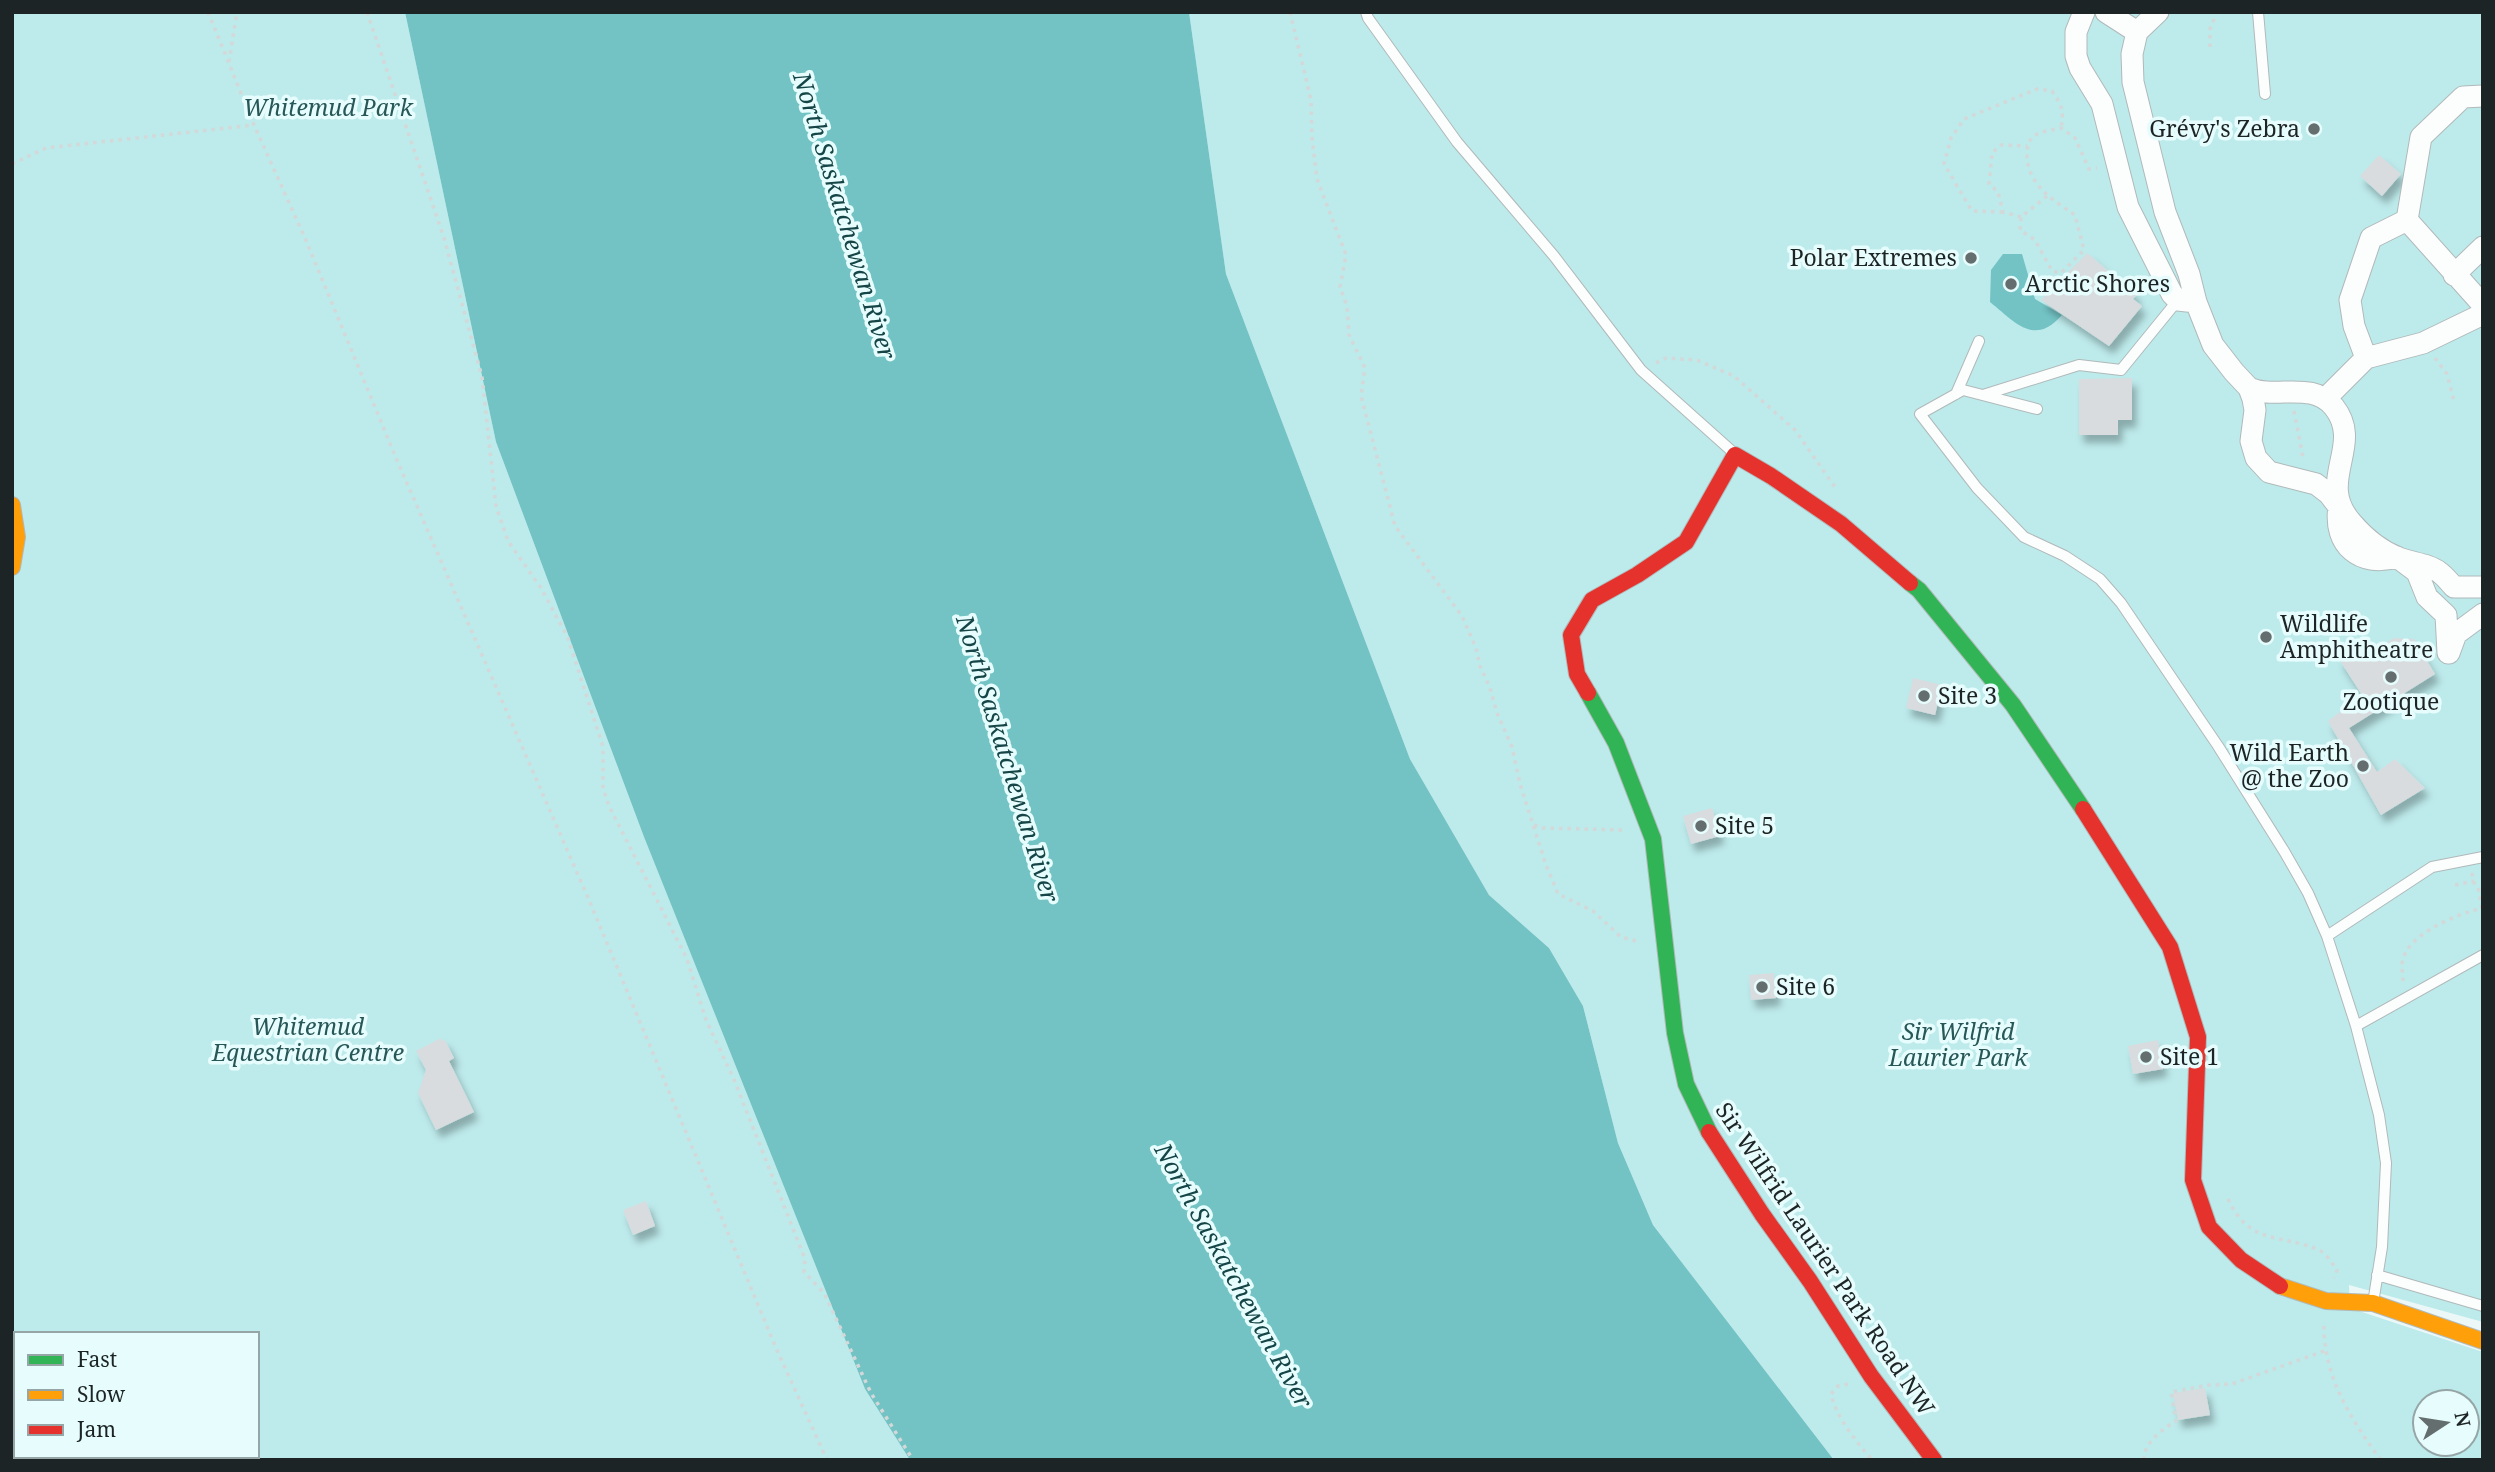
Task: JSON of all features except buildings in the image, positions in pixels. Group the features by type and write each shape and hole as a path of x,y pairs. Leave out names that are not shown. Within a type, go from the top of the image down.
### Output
{"street":[{"path":"2084,12 2076,32 2076,56 2080,68 2102,104 2128,207 2172,293 2187,301 2213,345 2249,388 2255,410 2252,441 2256,458 2269,472 2308,481 2323,488 2365,537 2417,572 2427,597 2446,615 2448,653 2456,634 2483,614"},
{"path":"2106,12 2137,32"},
{"path":"2158,12 2137,32 2132,54 2133,82 2165,212 2189,274 2187,301"},
{"path":"2407,220 2421,137 2463,97 2483,96"},
{"path":"2116,165 2154,159"},
{"path":"2407,220 2483,305"},
{"path":"2366,358 2354,326 2350,300 2371,238 2407,220"},
{"path":"2454,275 2483,247"},
{"path":"2325,399 2366,358 2423,342 2483,314"},
{"path":"2249,388 2268,393 2303,391 2325,399 2334,407 2346,435 2338,475 2340,507"},
{"name":"Sir Wilfrid Laurier Park Road NW","path":"1735,455 1686,542 1637,575 1592,600 1571,635 1577,674 1616,743 1653,839 1675,1033 1686,1084 1705,1127 1871,1376 1934,1460"},
{"path":"1735,455 1772,476 1841,524 1919,590 2013,705 2097,829 2170,947 2198,1037 2193,1180 2209,1227 2241,1260 2280,1286 2326,1301 2373,1303 2483,1341"},
{"path":"12,505 17,537 12,567"},
{"path":"2397,557 2438,571 2454,587 2483,587"}],"lane":[{"path":"1366,12 1457,142 1554,256 1641,370 1735,455"},
{"path":"2258,12 2265,94"},
{"path":"1983,395 2079,365 2121,370 2187,301"},
{"path":"1956,394 1979,341"},
{"path":"2037,409 1963,390 1920,414 1977,488 2024,537 2065,556 2100,579 2121,603 2218,746 2308,893 2327,936 2356,1026 2379,1115 2386,1163 2382,1247 2373,1303"},
{"path":"2327,936 2432,867 2483,857"},
{"path":"2356,1026 2483,955"},
{"path":"2377,1275 2483,1306"}],"path":[{"path":"208,12 396,458 589,900 781,1360 827,1460"},
{"path":"229,63 237,12"},
{"path":"367,12 444,238 482,377 496,506 508,541 541,588 568,638 603,747 603,789 609,806 687,960 706,1020 733,1077 805,1259 804,1272 824,1293 871,1393 913,1460"},
{"path":"1290,12 1311,100 1317,179 1346,255 1339,287 1347,306 1349,335 1365,368 1361,396 1395,526 1462,616 1512,747 1520,784 1558,894 1593,911 1621,937 1644,943 1643,933"},
{"path":"2210,47 2210,29 2217,12"},
{"path":"2021,217 2003,212 1972,211 1944,163 1951,138 1964,119 2037,89 2052,91 2057,98 2064,111 2061,128"},
{"path":"12,164 46,148 254,125"},
{"path":"2061,128 2075,138 2089,169 2116,165"},
{"path":"2021,217 2021,230 2035,240 2052,271 2061,273 2084,250 2075,215 2047,196 2035,182 2028,167 2027,146 2034,136 2061,128"},
{"path":"2003,212 1998,192 1989,184 1992,153 2001,145 2027,146"},
{"path":"2021,217 2047,196"},
{"path":"2423,342 2447,374 2454,401"},
{"path":"2293,390 2294,411 2308,481"},
{"path":"1534,825 1543,828 1635,829 1653,839"},
{"path":"2455,885 2473,881"},
{"path":"2478,887 2483,914"},
{"path":"2405,999 2403,961 2407,950 2424,934 2442,923 2468,911 2482,908"},
{"path":"2326,1301 2323,1320 2324,1351 2344,1405 2381,1460"},
{"path":"2144,1460 2144,1454 2159,1432 2176,1421 2171,1392 2232,1384 2324,1351"}],"green space":[{"name":"Whitemud Equestrian Centre","path":"12,12 405,12 496,442 644,837 865,1389 910,1460 12,1460"},
{"name":"Sir Wilfrid Laurier Park","path":"1189,12 2483,12 2483,1322 2349,1285 2350,1308 2483,1352 2483,1460 1834,1460 1653,1225 1618,1143 1583,1006 1549,948 1489,895 1410,759 1226,274"}],"water":[{"name":"North Saskatchewan River","path":"405,12 1189,12 1226,274 1410,759 1489,895 1549,948 1583,1006 1618,1143 1653,1225 1834,1460 910,1460 865,1389 644,837 496,442"},
{"name":"Arctic Shores","path":"2003,254 2022,254 2035,299 2062,315 2052,324 2042,329 2025,328 1990,302 1991,270"}],"traffic: fast":[{"path":"1910,583 1919,590 2013,705 2083,809"},
{"path":"1588,693 1616,743 1653,839 1675,1033 1686,1084 1709,1132"}],"traffic: slow":[{"path":"12,505 17,537 12,567"},
{"path":"2280,1286 2326,1301 2373,1303 2483,1341"}],"traffic: jam":[{"path":"1588,693 1577,674 1571,635 1592,600 1637,575 1686,542 1735,455 1841,524 1910,583"},
{"path":"2083,809 2170,947 2198,1037 2193,1180 2209,1227 2241,1260 2280,1286"},
{"path":"1709,1132 1871,1376 1934,1460"}],"place":[{"name":"Grévy's Zebra","path":"2314,129"},
{"name":"Polar Extremes","path":"1971,258"},
{"name":"Arctic Shores","path":"2011,284"},
{"name":"Wildlife Amphitheatre","path":"2266,637"},
{"name":"Zootique","path":"2391,677"},
{"name":"Site 3","path":"1924,696"},
{"name":"Wild Earth @ the Zoo","path":"2363,766"},
{"name":"Site 5","path":"1701,826"},
{"name":"Site 6","path":"1762,987"},
{"name":"Site 1","path":"2146,1057"}],"park label":[{"name":"Whitemud Park","path":"328,108"}]}
